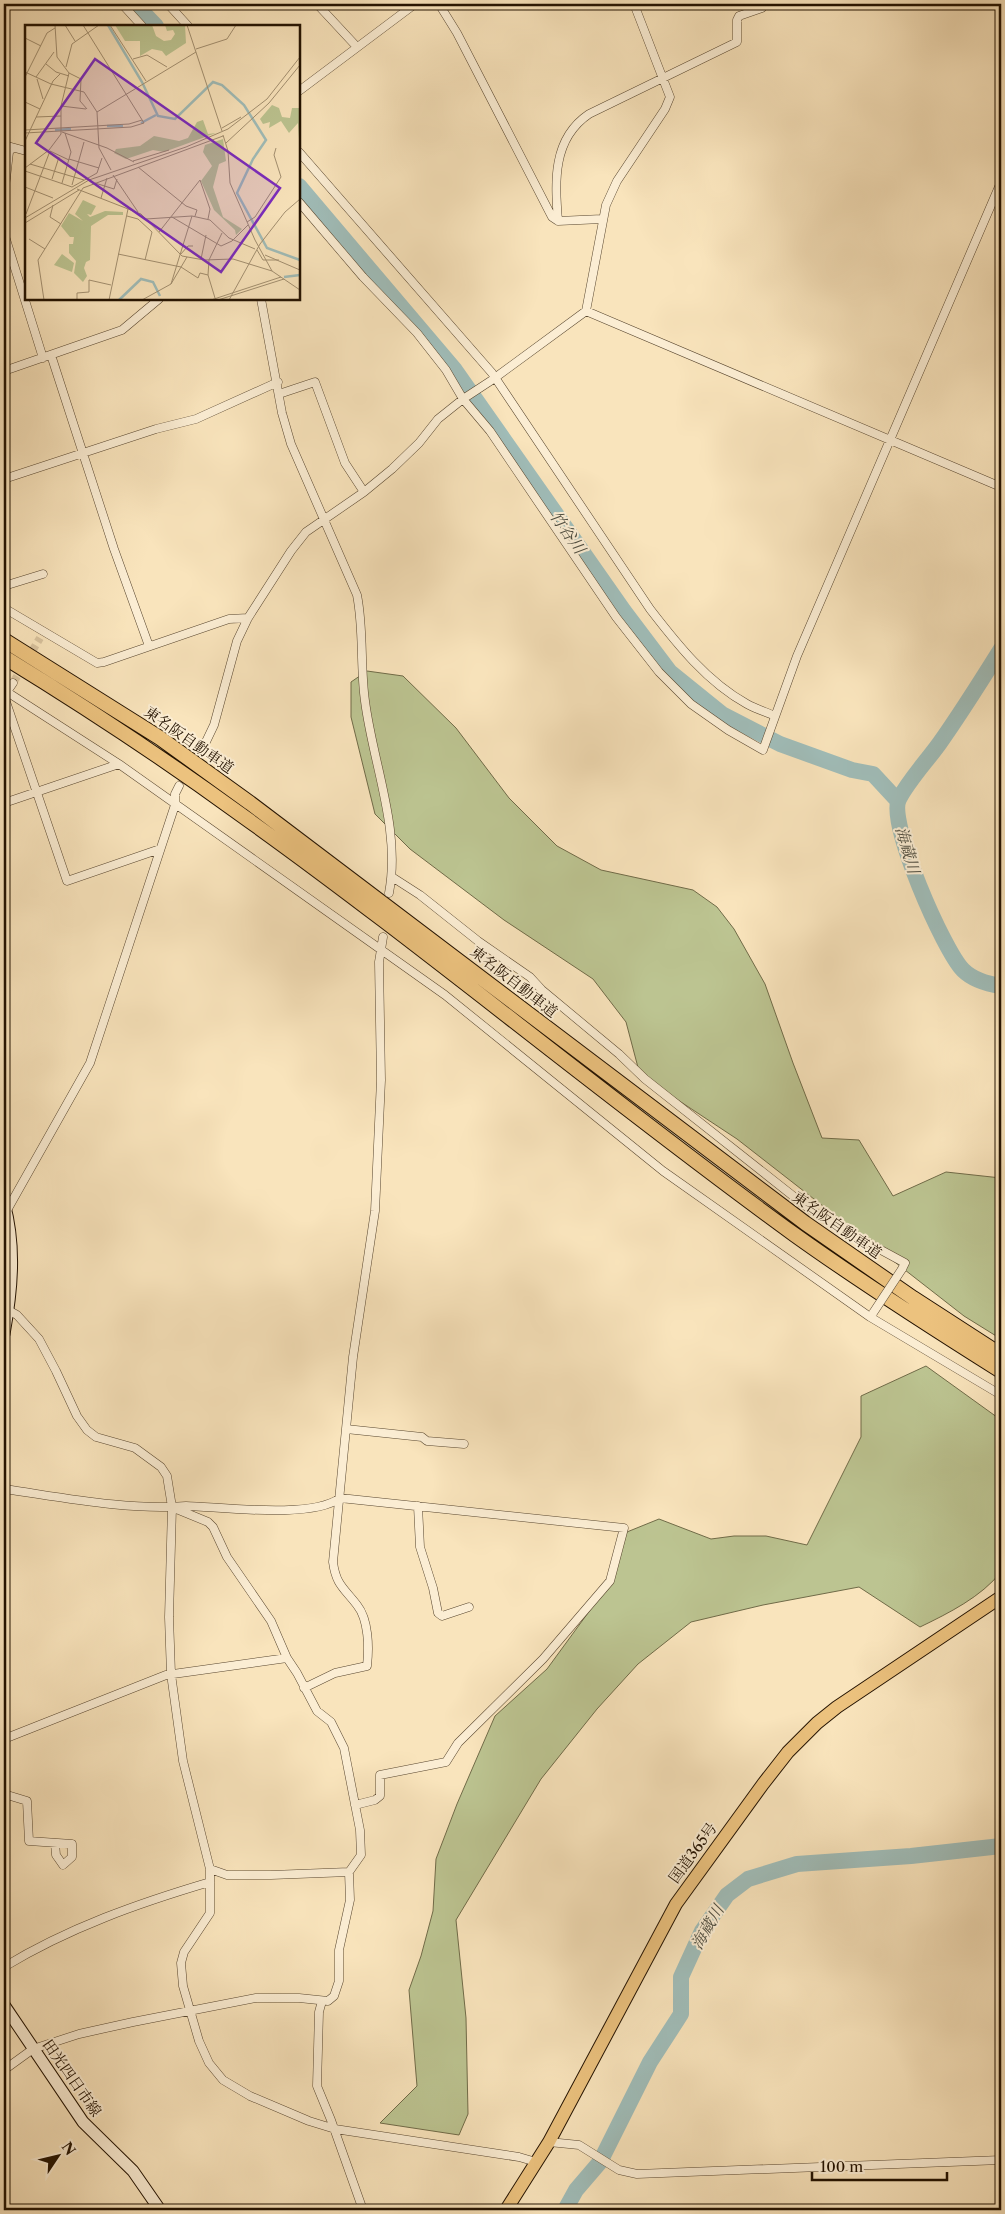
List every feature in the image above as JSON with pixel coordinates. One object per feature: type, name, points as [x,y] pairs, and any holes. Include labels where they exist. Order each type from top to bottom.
[{"type":"highway","name":"東名阪自動車道","points":[[4,640],[160,738],[250,803],[796,1217],[912,1298],[1001,1355]]},
{"type":"highway","name":"東名阪自動車道","points":[[4,657],[80,703],[242,815],[424,952],[644,1122],[796,1235],[905,1311],[1001,1370]]},
{"type":"highway","name":"国道365号","points":[[506,2210],[536,2162],[552,2143],[676,1904],[762,1784],[788,1752],[817,1723],[1001,1596]]},
{"type":"main road","points":[[4,1334],[8,1310],[8,1260],[11,1241],[5,1208]]},
{"type":"main road","name":"田光四日市線","points":[[4,2005],[83,2122],[133,2171],[160,2210]]},
{"type":"street","points":[[122,4],[141,25]]},
{"type":"street","points":[[168,4],[187,25]]},
{"type":"street","points":[[317,4],[357,47]]},
{"type":"street","points":[[300,90],[415,4]]},
{"type":"street","points":[[439,4],[457,33],[552,218],[558,221],[602,218]]},
{"type":"street","points":[[203,748],[214,725],[238,641],[248,618],[291,551],[306,532],[364,492],[392,469],[419,443],[438,419],[586,312],[602,218],[606,205],[617,181],[666,109],[670,97],[634,4]]},
{"type":"street","points":[[558,221],[555,183],[558,159],[579,121],[589,114],[737,42],[737,20],[739,16],[762,8],[765,4]]},
{"type":"street","points":[[4,196],[7,149],[25,151]]},
{"type":"street","points":[[300,153],[494,379],[675,641],[698,666],[724,688],[747,704],[775,718]]},
{"type":"street","points":[[300,203],[363,277],[417,333],[446,370],[490,431],[616,616],[659,672],[691,704],[728,730],[763,750],[797,656],[1001,182]]},
{"type":"street","points":[[4,233],[25,296]]},
{"type":"street","points":[[4,263],[12,260]]},
{"type":"street","points":[[26,300],[83,452],[114,549],[149,646]]},
{"type":"street","points":[[4,371],[122,330],[158,300]]},
{"type":"street","points":[[261,300],[290,444],[322,520],[347,570],[357,595],[360,611],[364,700],[389,829],[392,877],[389,893]]},
{"type":"street","points":[[586,312],[1001,487]]},
{"type":"street","points":[[4,479],[156,429],[196,419],[278,382]]},
{"type":"street","points":[[280,394],[315,382],[345,463],[364,492]]},
{"type":"street","points":[[4,586],[43,574]]},
{"type":"street","points":[[4,608],[42,635],[97,663],[229,619],[248,618]]},
{"type":"street","points":[[5,694],[13,683]]},
{"type":"street","points":[[5,694],[119,764],[381,949],[444,995],[663,1171],[871,1315],[1001,1394]]},
{"type":"street","points":[[5,694],[67,881],[160,849]]},
{"type":"street","points":[[4,803],[119,764]]},
{"type":"street","points":[[5,1208],[90,1063],[175,805],[174,794],[179,786]]},
{"type":"street","points":[[392,877],[420,895],[478,941],[530,977],[542,990],[619,1054],[645,1079],[807,1207],[832,1224],[905,1263],[871,1315]]},
{"type":"street","points":[[304,1688],[335,1672],[367,1666],[368,1650],[364,1617],[358,1606],[343,1591],[335,1577],[333,1562],[352,1357],[375,1211],[380,1080],[378,999],[383,937]]},
{"type":"street","points":[[8,1310],[18,1315],[39,1339],[77,1416],[87,1430],[96,1437],[135,1448],[161,1467],[167,1476],[172,1507],[169,1617],[171,1674],[183,1761],[210,1869],[210,1914],[184,1952],[181,1963],[183,1986],[190,2012],[209,2064],[223,2080],[250,2096],[309,2121],[334,2129],[518,2157],[536,2162]]},
{"type":"street","points":[[346,1429],[422,1437],[427,1441],[464,1444]]},
{"type":"street","points":[[4,1489],[98,1502],[172,1507],[299,1510],[334,1503],[340,1498],[624,1528],[610,1581],[543,1659],[458,1743],[446,1762],[380,1775],[380,1796],[375,1800],[355,1805]]},
{"type":"street","points":[[418,1506],[420,1547],[433,1588],[438,1613],[442,1616],[469,1607]]},
{"type":"street","points":[[4,2070],[33,2049],[79,2034],[133,2022],[256,1998],[299,1998],[328,2001],[334,1996],[339,1981],[339,1950],[350,1900],[349,1872],[361,1855],[360,1830],[344,1748],[335,1727],[316,1711],[287,1658],[271,1621],[227,1557],[213,1527],[208,1522],[172,1507]]},
{"type":"street","points":[[4,1739],[171,1674],[287,1658]]},
{"type":"street","points":[[4,1794],[28,1801],[29,1841],[55,1843]]},
{"type":"street","points":[[210,1869],[236,1875],[349,1872]]},
{"type":"street","points":[[4,1966],[94,1921],[210,1882]]},
{"type":"street","points":[[322,2001],[316,2080],[363,2210]]},
{"type":"street","points":[[552,2143],[579,2145],[627,2173],[661,2174],[1001,2160]]},
{"type":"green space","points":[[367,671],[403,676],[456,728],[509,798],[557,846],[601,870],[693,890],[717,907],[734,929],[765,984],[822,1138],[859,1140],[893,1196],[946,1172],[1001,1178],[1001,1339],[964,1316],[737,1139],[640,1075],[626,1022],[593,979],[504,920],[410,849],[375,814],[351,717],[351,682]]},
{"type":"green space","points":[[926,1366],[1001,1420],[1001,1572],[974,1597],[920,1627],[859,1587],[763,1605],[691,1622],[638,1664],[597,1709],[541,1779],[456,1920],[466,2018],[468,2114],[459,2135],[380,2123],[417,2086],[409,1990],[421,1956],[433,1911],[436,1859],[457,1804],[495,1716],[547,1669],[604,1591],[622,1534],[659,1519],[711,1539],[734,1536],[766,1536],[807,1545],[861,1437],[861,1396]]},
{"type":"waterway","name":"竹谷川","points":[[135,4],[155,25]]},
{"type":"waterway","name":"竹谷川","points":[[300,187],[455,370],[624,611],[670,672],[722,714],[780,744],[852,770],[873,774],[898,801]]},
{"type":"waterway","name":"海蔵川","points":[[1001,649],[934,751],[903,792],[899,799],[898,812],[901,833],[919,886],[954,958],[963,970],[976,979],[1001,986]]},
{"type":"waterway","name":"海蔵川","points":[[565,2210],[576,2190],[600,2162],[650,2062],[681,2014],[681,1977],[702,1931],[727,1895],[748,1879],[797,1864],[911,1856],[1001,1846]]},
{"type":"tunnel","points":[[13,683],[40,638]]},
{"type":"tunnel","points":[[179,786],[203,748]]}]
